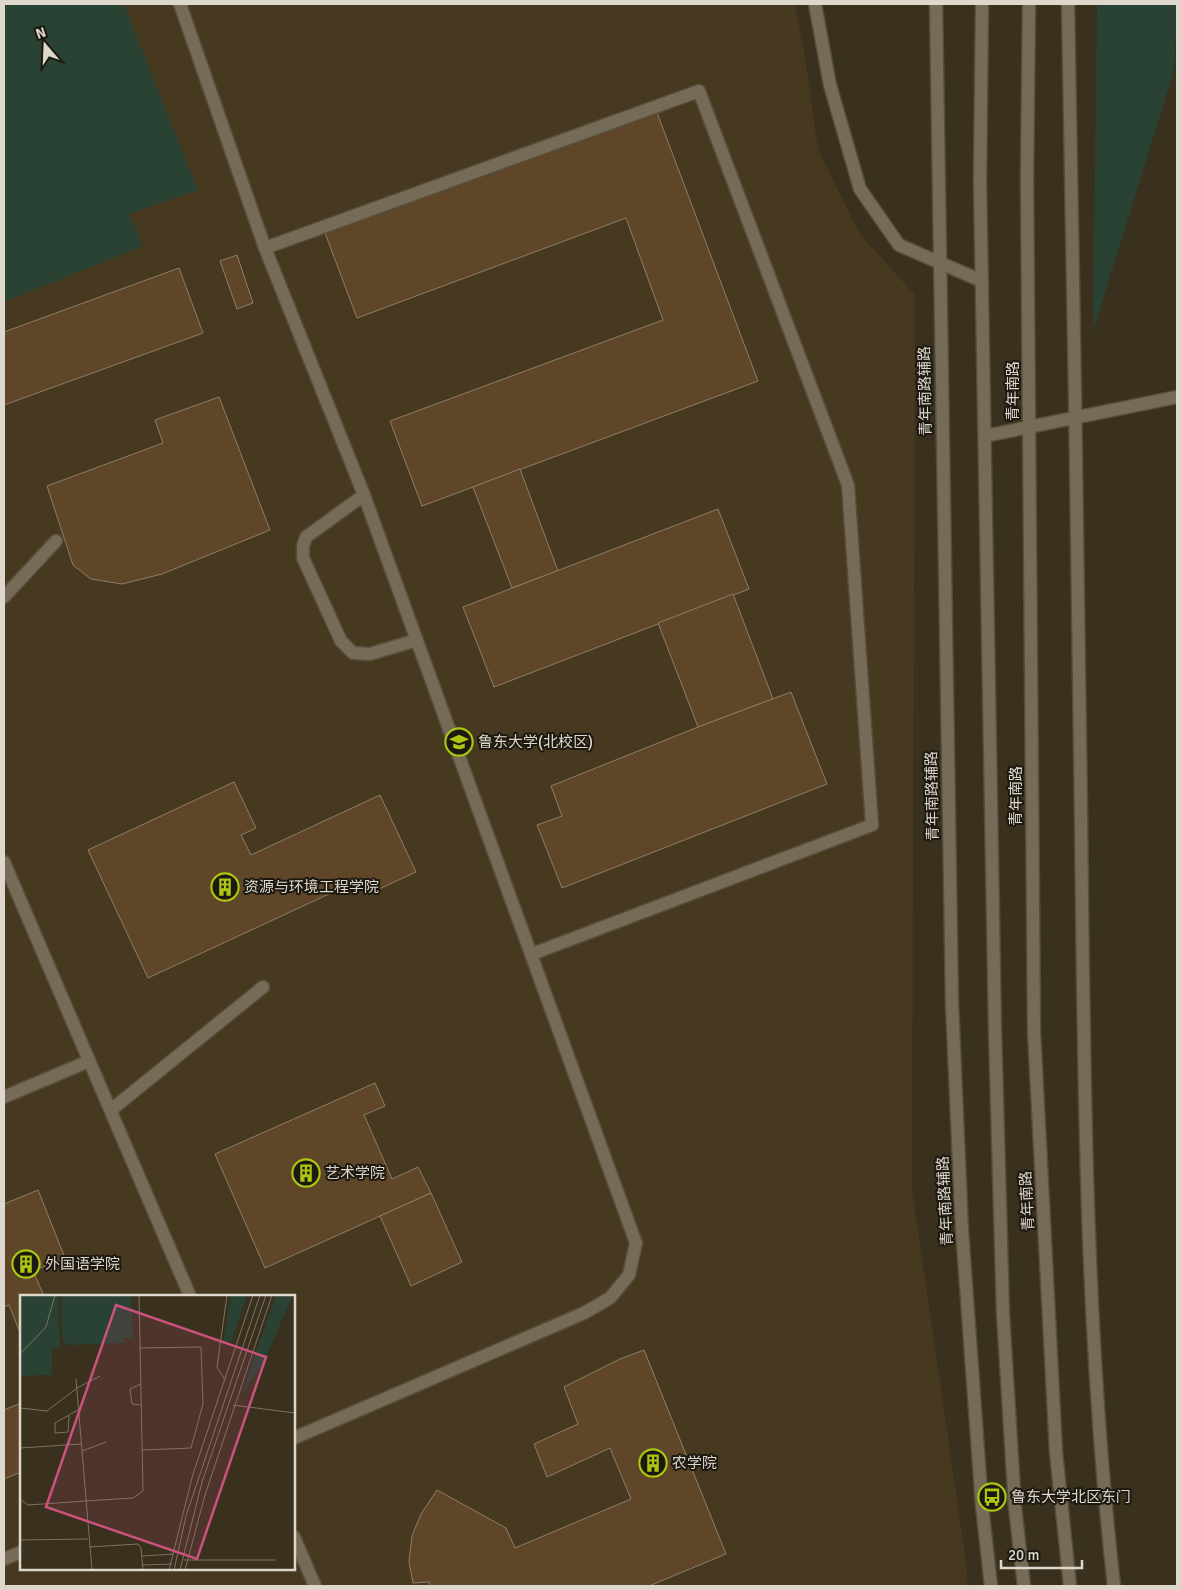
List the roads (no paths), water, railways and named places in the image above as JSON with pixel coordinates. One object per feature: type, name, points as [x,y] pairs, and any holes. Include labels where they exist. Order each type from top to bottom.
[{"type":"main road","points":[[180,4],[265,248],[364,495],[636,1243],[629,1275],[610,1298],[584,1313],[295,1438]]},
{"type":"main road","points":[[815,4],[830,85],[860,189],[900,245],[982,282]]},
{"type":"main road","name":"青年南路辅路","points":[[936,4],[952,1004],[962,1230],[982,1506],[991,1586]]},
{"type":"main road","name":"青年南路","points":[[982,4],[980,182],[995,1022],[1003,1314],[1015,1508],[1024,1586]]},
{"type":"main road","name":"青年南路","points":[[1028,4],[1027,188],[1034,1032],[1056,1452],[1070,1586]]},
{"type":"main road","points":[[1068,4],[1076,418],[1085,1122],[1098,1424],[1114,1586]]},
{"type":"main road","points":[[265,248],[699,90],[845,476],[848,485],[872,825],[532,954]]},
{"type":"main road","points":[[985,436],[1177,397]]},
{"type":"main road","points":[[364,495],[306,537],[302,546],[303,558],[341,641],[353,653],[370,654],[417,640]]},
{"type":"main road","points":[[4,597],[56,541]]},
{"type":"main road","points":[[4,862],[190,1295]]},
{"type":"main road","points":[[111,1110],[263,988]]},
{"type":"main road","points":[[4,1097],[89,1061]]},
{"type":"main road","points":[[295,1539],[315,1586]]},
{"type":"main road","points":[[4,1559],[20,1552]]},
{"type":"place","name":"鲁东大学(北校区)","points":[[459,742]]},
{"type":"place","name":"资源与环境工程学院","points":[[225,887]]},
{"type":"place","name":"艺术学院","points":[[306,1173]]},
{"type":"place","name":"外国语学院","points":[[26,1264]]},
{"type":"place","name":"农学院","points":[[653,1463]]},
{"type":"place","name":"鲁东大学北区东门","points":[[992,1497]]}]
